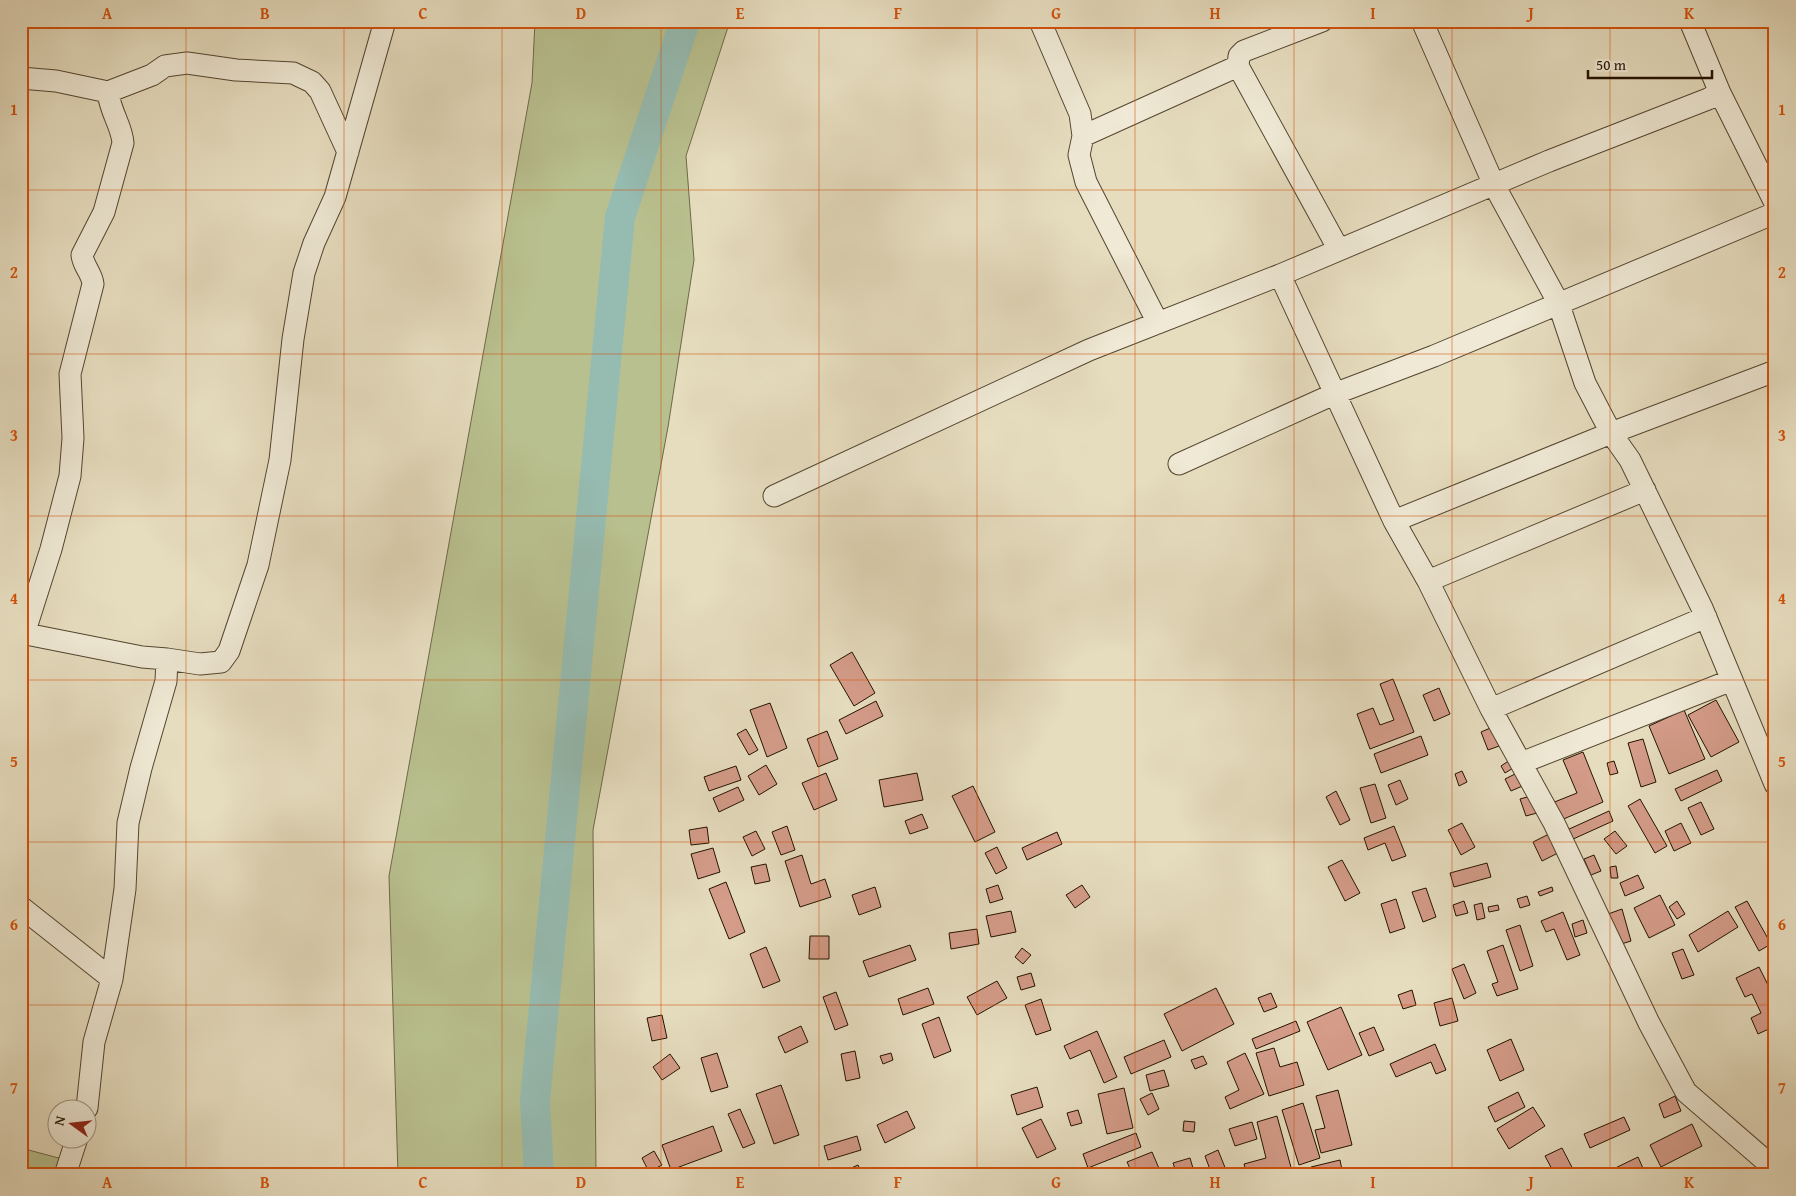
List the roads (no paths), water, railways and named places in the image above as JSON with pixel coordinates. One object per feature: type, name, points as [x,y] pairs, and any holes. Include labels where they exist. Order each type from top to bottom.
[{"type":"street","points":[[108,92],[109,106],[122,135],[123,143],[104,212],[82,255],[92,274],[93,284],[70,374],[73,438],[70,476],[23,633],[142,657],[212,663],[221,662],[229,651],[258,565],[280,460],[293,339],[304,273],[314,243],[335,197],[385,21]]},
{"type":"street","points":[[1040,21],[1080,114],[1083,136],[1079,155],[1086,182],[1158,323]]},
{"type":"street","points":[[1322,21],[1244,51],[1239,56],[1238,66],[1339,250]]},
{"type":"street","points":[[1422,21],[1494,184],[1558,302],[1586,383],[1612,433],[1630,460],[1706,617],[1775,784]]},
{"type":"street","points":[[1690,21],[1720,93],[1775,203]]},
{"type":"street","points":[[21,78],[56,80],[108,92],[152,75],[165,66],[187,63],[236,70],[293,73],[312,82],[320,91],[348,152]]},
{"type":"street","points":[[1083,136],[1238,66]]},
{"type":"street","points":[[774,496],[1089,350],[1280,275],[1494,184],[1720,93]]},
{"type":"street","points":[[1179,464],[1334,394],[1434,356],[1558,302],[1775,213]]},
{"type":"street","points":[[1280,275],[1394,520],[1428,581],[1491,709],[1558,832],[1648,1023],[1686,1092],[1775,1169]]},
{"type":"street","points":[[1394,520],[1612,433],[1775,371]]},
{"type":"street","points":[[1428,581],[1645,490]]},
{"type":"street","points":[[1491,709],[1706,617]]},
{"type":"street","points":[[88,1098],[94,1042],[112,979],[125,890],[128,823],[141,768],[166,682],[167,660]]},
{"type":"street","points":[[1521,763],[1732,680]]},
{"type":"street","points":[[21,907],[112,979]]},
{"type":"street","points":[[65,1175],[74,1148]]},
{"type":"waterway","points":[[539,1175],[535,1100],[620,217],[685,21]]}]
